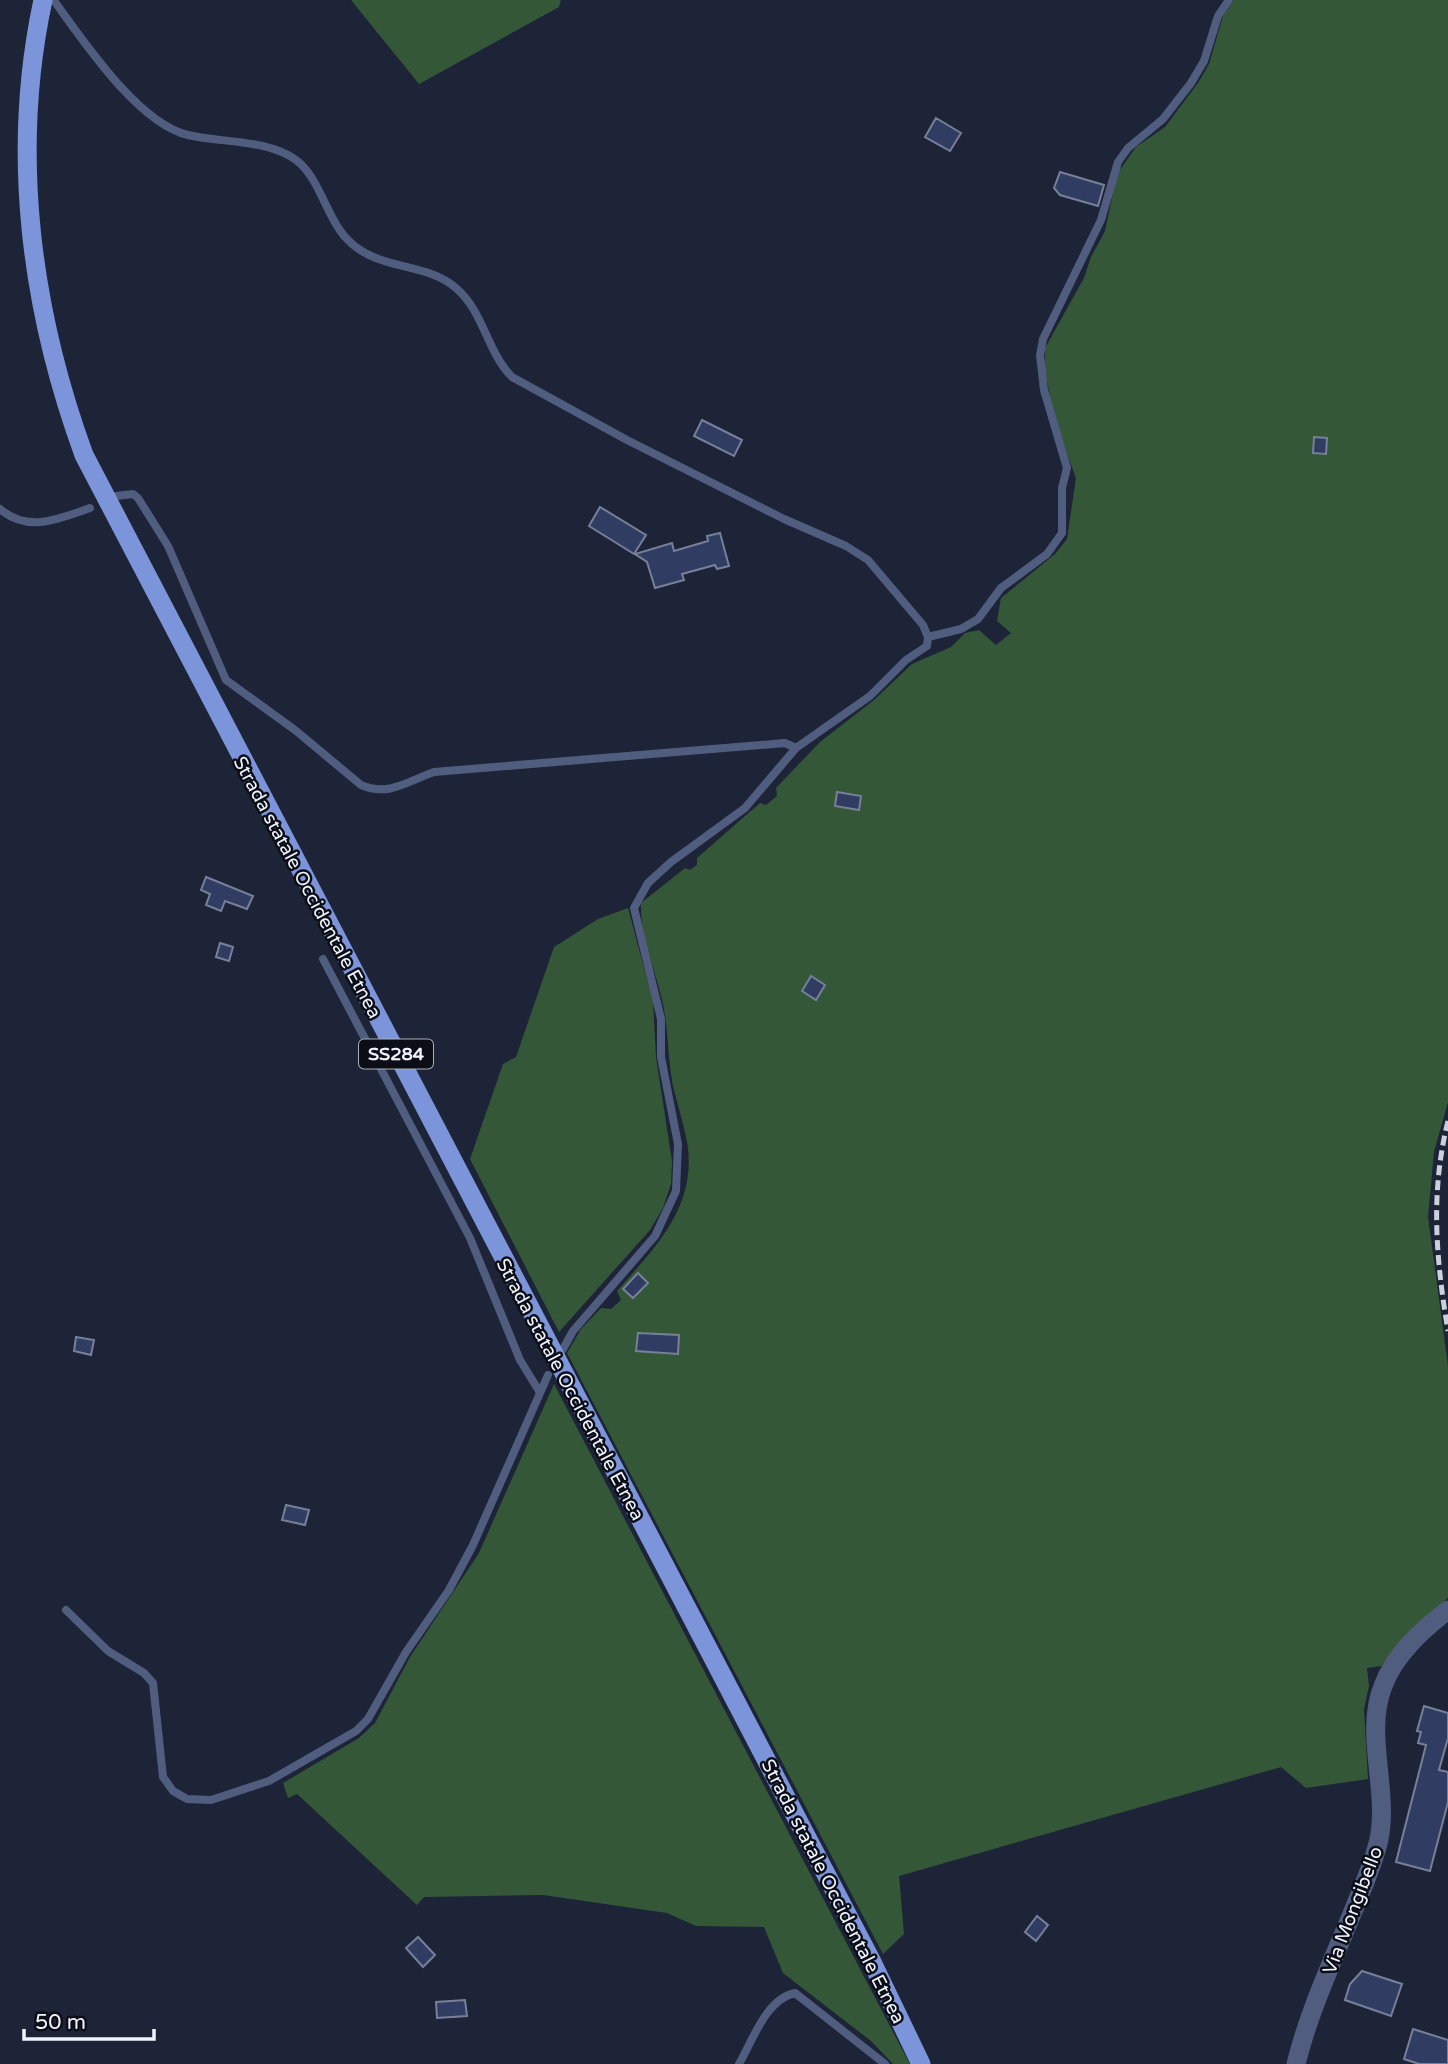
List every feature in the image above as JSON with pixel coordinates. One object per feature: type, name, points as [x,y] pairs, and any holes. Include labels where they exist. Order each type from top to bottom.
[{"type":"main road","name":"Strada statale Occidentale Etnea","points":[[49,1],[30,87],[27,155],[30,228],[52,359],[84,455],[872,1962],[921,2064]]},
{"type":"street","name":"Via Mongibello","points":[[1296,2064],[1379,1840],[1383,1803],[1377,1715],[1383,1684],[1403,1652],[1423,1630],[1448,1610]]},
{"type":"lane","points":[[928,637],[961,629],[978,619],[1001,588],[1047,554],[1062,533],[1062,488],[1067,468],[1044,390],[1040,355],[1043,340],[1101,220],[1118,162],[1128,148],[1163,119],[1191,83],[1204,61],[1218,16],[1229,0]]},
{"type":"lane","points":[[49,1],[110,74],[156,120],[171,131],[275,150],[298,162],[334,222],[360,251],[379,262],[434,275],[458,289],[475,312],[504,369],[512,377],[627,440],[868,560],[923,625],[928,637],[927,646],[906,660],[870,696],[796,748],[745,808],[671,862],[638,896],[634,908],[658,1001],[661,1057],[678,1144],[676,1191],[655,1237],[573,1331],[563,1349]]},
{"type":"lane","points":[[116,496],[132,494],[138,498],[168,546],[226,680],[295,730],[361,786],[372,790],[400,787],[434,772],[785,743],[796,748]]},
{"type":"lane","points":[[0,509],[13,520],[27,523],[45,522],[90,508]]},
{"type":"lane","points":[[323,959],[470,1238],[520,1360],[539,1391]]},
{"type":"lane","points":[[66,1610],[108,1651],[144,1673],[153,1683],[163,1777],[173,1791],[187,1799],[211,1800],[269,1781],[356,1731],[368,1719],[406,1652],[450,1590],[473,1545],[548,1375]]},
{"type":"lane","points":[[739,2064],[774,2004],[795,1993],[885,2064]]},
{"type":"green space","points":[[351,0],[561,0],[559,7],[419,84]]},
{"type":"green space","points":[[1234,0],[1448,0],[1448,1102],[1434,1152],[1428,1217],[1448,1366],[1448,1598],[1416,1626],[1382,1666],[1367,1668],[1369,1686],[1364,1709],[1368,1779],[1306,1788],[1281,1767],[899,1876],[904,1934],[883,1954],[567,1353],[581,1329],[601,1308],[611,1309],[621,1300],[617,1291],[645,1260],[669,1227],[685,1190],[688,1148],[673,1086],[664,1007],[645,938],[641,903],[685,868],[690,870],[697,865],[697,858],[760,803],[766,805],[777,796],[776,788],[820,742],[874,700],[912,664],[951,647],[965,633],[979,630],[996,645],[1011,633],[997,621],[1001,598],[1055,554],[1067,539],[1076,478],[1055,422],[1045,371],[1045,348],[1084,278],[1091,257],[1105,231],[1117,174],[1136,147],[1165,127],[1198,83],[1209,64],[1223,16]]},
{"type":"green space","points":[[628,908],[653,1001],[656,1057],[672,1161],[671,1184],[663,1208],[650,1230],[559,1332],[470,1159],[503,1064],[516,1057],[554,947],[598,919]]},
{"type":"green space","points":[[554,1384],[910,2064],[893,2064],[871,2041],[783,1973],[764,1927],[696,1926],[667,1913],[543,1895],[424,1897],[417,1905],[297,1794],[288,1798],[283,1783],[359,1738],[375,1723],[410,1657],[479,1553]]},
{"type":"building","points":[[936,118],[961,133],[950,151],[925,137]]},
{"type":"building","points":[[1060,172],[1104,185],[1098,206],[1060,195],[1054,188]]},
{"type":"building","points":[[702,420],[742,440],[734,456],[694,436]]},
{"type":"building","points":[[1314,437],[1327,438],[1326,454],[1313,453]]},
{"type":"building","points":[[600,507],[646,535],[634,554],[589,526]]},
{"type":"building","points":[[720,533],[729,566],[717,569],[715,565],[682,574],[684,580],[655,588],[647,562],[635,554],[672,543],[674,551],[708,541],[707,536]]},
{"type":"building","points":[[837,792],[861,796],[859,810],[835,806]]},
{"type":"building","points":[[206,877],[253,896],[247,909],[225,901],[221,911],[206,905],[210,894],[201,890]]},
{"type":"building","points":[[220,943],[233,947],[229,961],[216,957]]},
{"type":"building","points":[[811,976],[825,985],[816,1000],[802,991]]},
{"type":"building","points":[[638,1273],[648,1283],[633,1298],[623,1289]]},
{"type":"building","points":[[638,1333],[679,1335],[678,1354],[636,1351]]},
{"type":"building","points":[[76,1337],[94,1340],[91,1355],[74,1351]]},
{"type":"building","points":[[286,1505],[309,1510],[305,1525],[282,1520]]},
{"type":"building","points":[[1424,1706],[1448,1713],[1448,1738],[1439,1770],[1448,1772],[1448,1802],[1430,1871],[1396,1862],[1426,1745],[1418,1743],[1421,1732],[1417,1731]]},
{"type":"building","points":[[1037,1916],[1048,1925],[1036,1941],[1025,1932]]},
{"type":"building","points":[[418,1937],[435,1955],[423,1967],[406,1948]]},
{"type":"building","points":[[1362,1971],[1402,1984],[1391,2016],[1345,2000],[1350,1984]]},
{"type":"building","points":[[465,2000],[467,2016],[437,2018],[436,2002]]},
{"type":"building","points":[[1413,2029],[1448,2040],[1448,2064],[1419,2064],[1404,2059]]},
{"type":"railway","points":[[1448,1121],[1442,1148],[1437,1200],[1440,1278],[1448,1331]]}]
